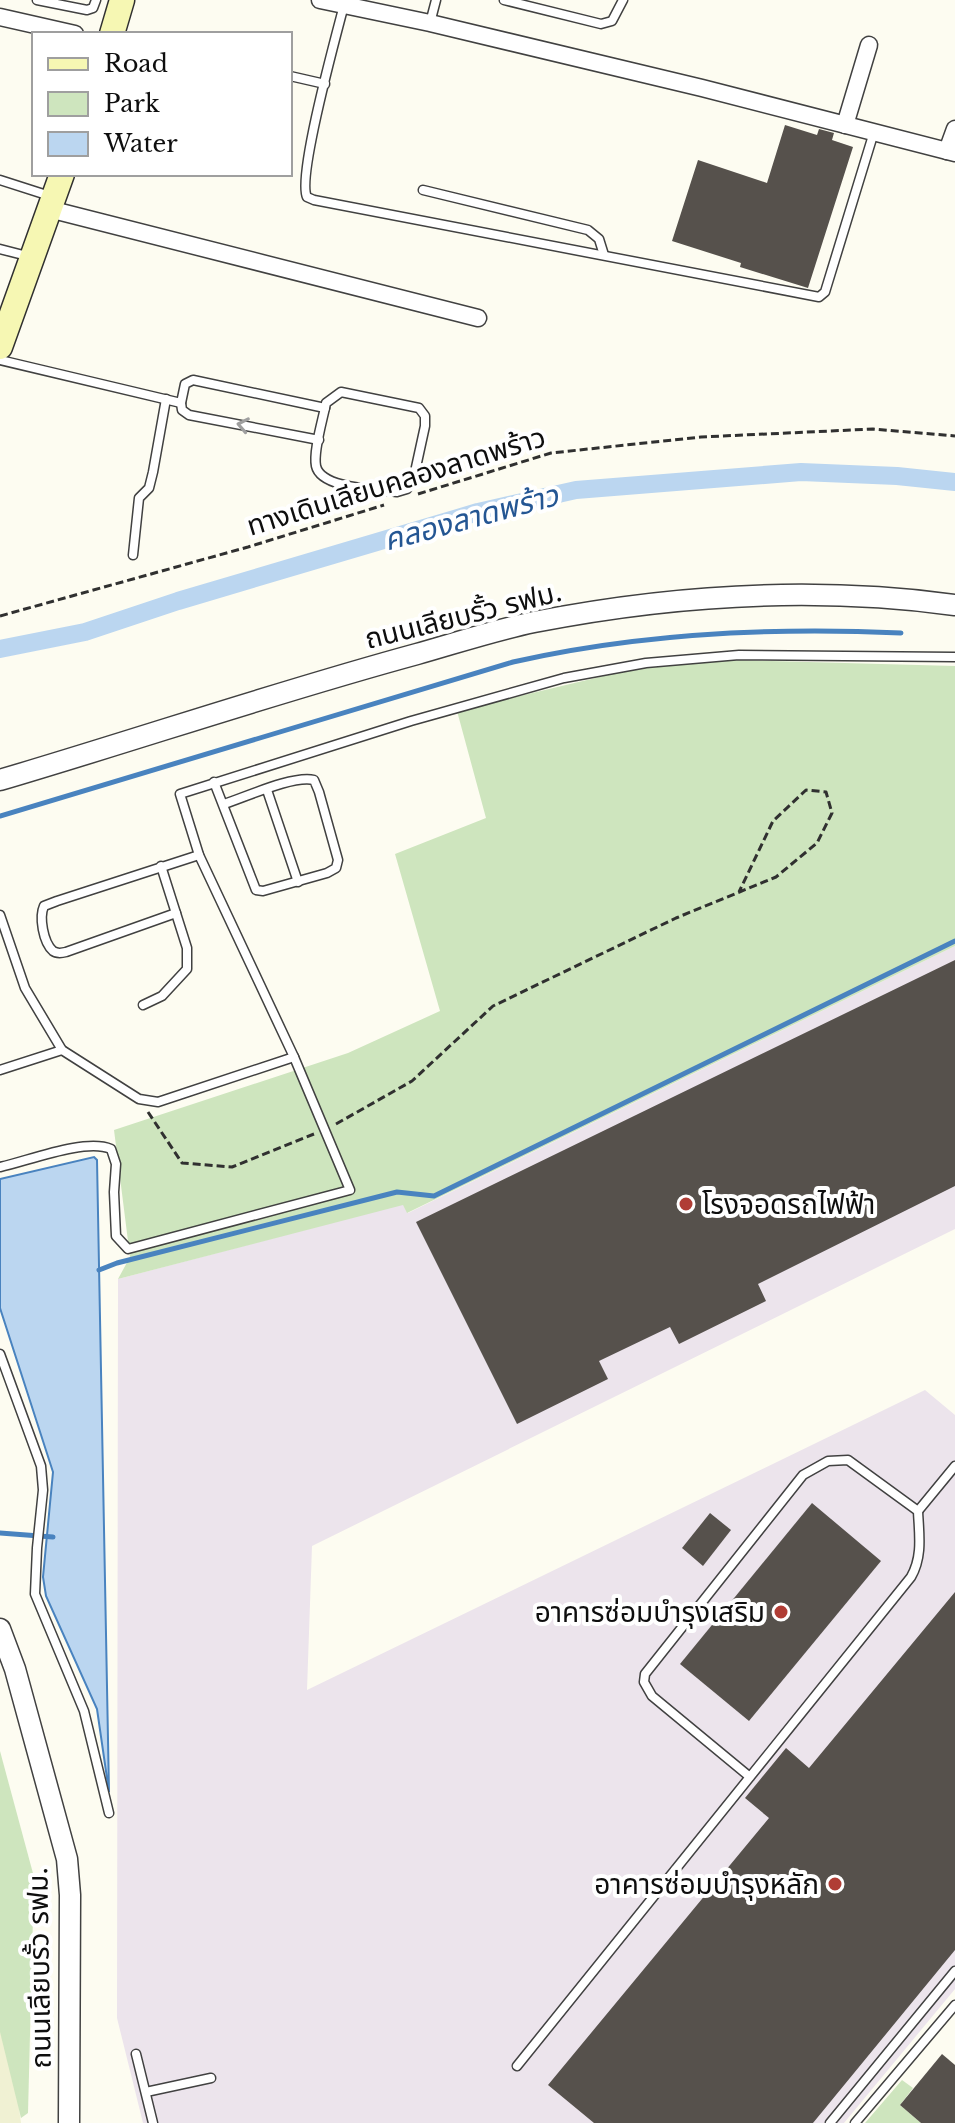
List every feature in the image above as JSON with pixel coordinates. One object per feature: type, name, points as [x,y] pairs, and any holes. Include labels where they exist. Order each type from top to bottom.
[{"type":"main road","points":[[117,32],[122,0]]},
{"type":"main road","points":[[1,345],[61,176]]},
{"type":"street","points":[[320,0],[430,23],[951,152],[955,129]]},
{"type":"street","points":[[0,17],[66,32]]},
{"type":"street","points":[[845,125],[869,45]]},
{"type":"street","points":[[51,203],[478,318]]},
{"type":"street","name":"ถนนเลียบรั้ว รฟม.","points":[[0,780],[338,675],[532,623],[634,606],[762,594],[824,593],[955,605]]},
{"type":"street","name":"ถนนเลียบรั้ว รฟม.","points":[[0,1629],[15,1669],[67,1859],[70,1895],[69,2123]]},
{"type":"lane","points":[[37,0],[87,10],[93,8],[96,0]]},
{"type":"lane","points":[[430,23],[436,0]]},
{"type":"lane","points":[[504,0],[601,24],[612,21],[623,0]]},
{"type":"lane","points":[[344,5],[304,191],[307,197],[336,205],[822,296],[874,132]]},
{"type":"lane","points":[[292,76],[325,84]]},
{"type":"lane","points":[[0,180],[51,203]]},
{"type":"lane","points":[[423,190],[588,230],[599,239],[604,255]]},
{"type":"lane","points":[[0,249],[32,257]]},
{"type":"lane","points":[[1,345],[181,403]]},
{"type":"lane","points":[[319,440],[189,415],[182,410],[181,403],[186,383],[193,380],[325,408]]},
{"type":"lane","points":[[341,392],[419,408],[425,416],[425,426],[413,481],[407,489],[397,492],[332,483],[320,475],[315,464],[325,408],[330,398],[341,392]]},
{"type":"lane","points":[[133,555],[139,498],[149,488],[166,399]]},
{"type":"lane","points":[[0,1167],[86,1146],[102,1145],[111,1149],[116,1164],[116,1236],[128,1249],[350,1190],[294,1057],[199,855],[180,794],[515,689],[619,668],[739,655],[955,657]]},
{"type":"lane","points":[[214,782],[256,890],[298,882],[327,873],[337,865],[314,780],[267,790],[224,804]]},
{"type":"lane","points":[[267,790],[298,882]]},
{"type":"lane","points":[[176,913],[58,953],[52,950],[41,915],[44,906],[199,855]]},
{"type":"lane","points":[[143,1005],[162,996],[187,969],[187,948],[161,866]]},
{"type":"lane","points":[[0,915],[25,988],[62,1050],[139,1099],[158,1102],[294,1057]]},
{"type":"lane","points":[[0,1070],[62,1050]]},
{"type":"lane","points":[[0,1354],[41,1466],[43,1490],[35,1594],[84,1711],[109,1813]]},
{"type":"lane","points":[[750,1777],[647,1690],[644,1682],[649,1665],[796,1482],[813,1468],[838,1459],[848,1460],[918,1511]]},
{"type":"lane","points":[[517,2066],[911,1577],[920,1550],[918,1511],[954,1467]]},
{"type":"lane","points":[[830,2123],[955,1971]]},
{"type":"lane","points":[[855,2123],[955,2005]]},
{"type":"lane","points":[[136,2054],[153,2123]]},
{"type":"lane","points":[[146,2092],[211,2078]]},
{"type":"path","name":"ทางเดินเลียบคลองลาดพร้าว","points":[[415,495],[551,453],[701,437],[873,429],[955,436]]},
{"type":"path","name":"ทางเดินเลียบคลองลาดพร้าว","points":[[0,616],[248,547],[385,505]]},
{"type":"path","points":[[139,1099],[182,1163],[232,1167],[325,1130],[412,1081],[493,1006],[676,918],[776,877],[817,843],[832,813],[826,792],[806,790],[773,821],[739,892]]},
{"type":"shaded area","points":[[955,946],[955,1229],[312,1546],[307,1690],[925,1390],[955,1415],[955,1989],[844,2123],[143,2123],[117,2018],[118,1279],[403,1204],[408,1213]]},
{"type":"green space","points":[[737,660],[955,666],[955,946],[407,1213],[403,1205],[118,1279],[130,1257],[114,1130],[348,1053],[440,1011],[395,854],[486,818],[457,711],[646,666]]},
{"type":"green space","points":[[0,1751],[34,1877],[28,2113],[21,2118],[0,2032]]},
{"type":"green space","points":[[0,2023],[17,2094],[21,2123],[0,2123]]},
{"type":"green space","points":[[902,2080],[913,2088],[900,2105],[921,2123],[865,2123]]},
{"type":"water","points":[[94,1157],[97,1160],[109,1792],[97,1709],[46,1596],[43,1577],[53,1472],[0,1308],[0,1179]]},
{"type":"building","points":[[785,125],[817,135],[819,129],[834,133],[832,140],[853,147],[808,288],[672,241],[698,160],[767,183]]},
{"type":"building","name":"โรงจอดรถไฟฟ้า","points":[[955,960],[955,1186],[758,1284],[766,1301],[679,1344],[670,1327],[599,1361],[608,1379],[517,1424],[416,1222]]},
{"type":"building","name":"อาคารซ่อมบำรุงเสริม","points":[[812,1503],[881,1561],[749,1721],[680,1664]]},
{"type":"building","points":[[710,1513],[731,1530],[703,1566],[682,1548]]},
{"type":"building","name":"อาคารซ่อมบำรุงหลัก","points":[[955,1592],[955,1950],[813,2123],[594,2123],[548,2085],[769,1818],[745,1798],[786,1748],[809,1768]]},
{"type":"building","points":[[942,2054],[955,2065],[955,2123],[921,2123],[900,2105]]},
{"type":"waterway","name":"คลองลาดพร้าว","points":[[0,649],[85,632],[178,601],[478,512],[576,490],[801,472],[955,482]]},
{"type":"waterway","points":[[0,816],[513,662],[561,652],[706,634],[804,631],[901,633]]},
{"type":"waterway","points":[[99,1270],[397,1192],[434,1196],[955,941]]},
{"type":"waterway","points":[[0,1533],[53,1537]]},
{"type":"place","name":"โรงจอดรถไฟฟ้า","points":[[686,1204]]},
{"type":"place","name":"อาคารซ่อมบำรุงเสริม","points":[[781,1612]]},
{"type":"place","name":"อาคารซ่อมบำรุงหลัก","points":[[835,1884]]}]
